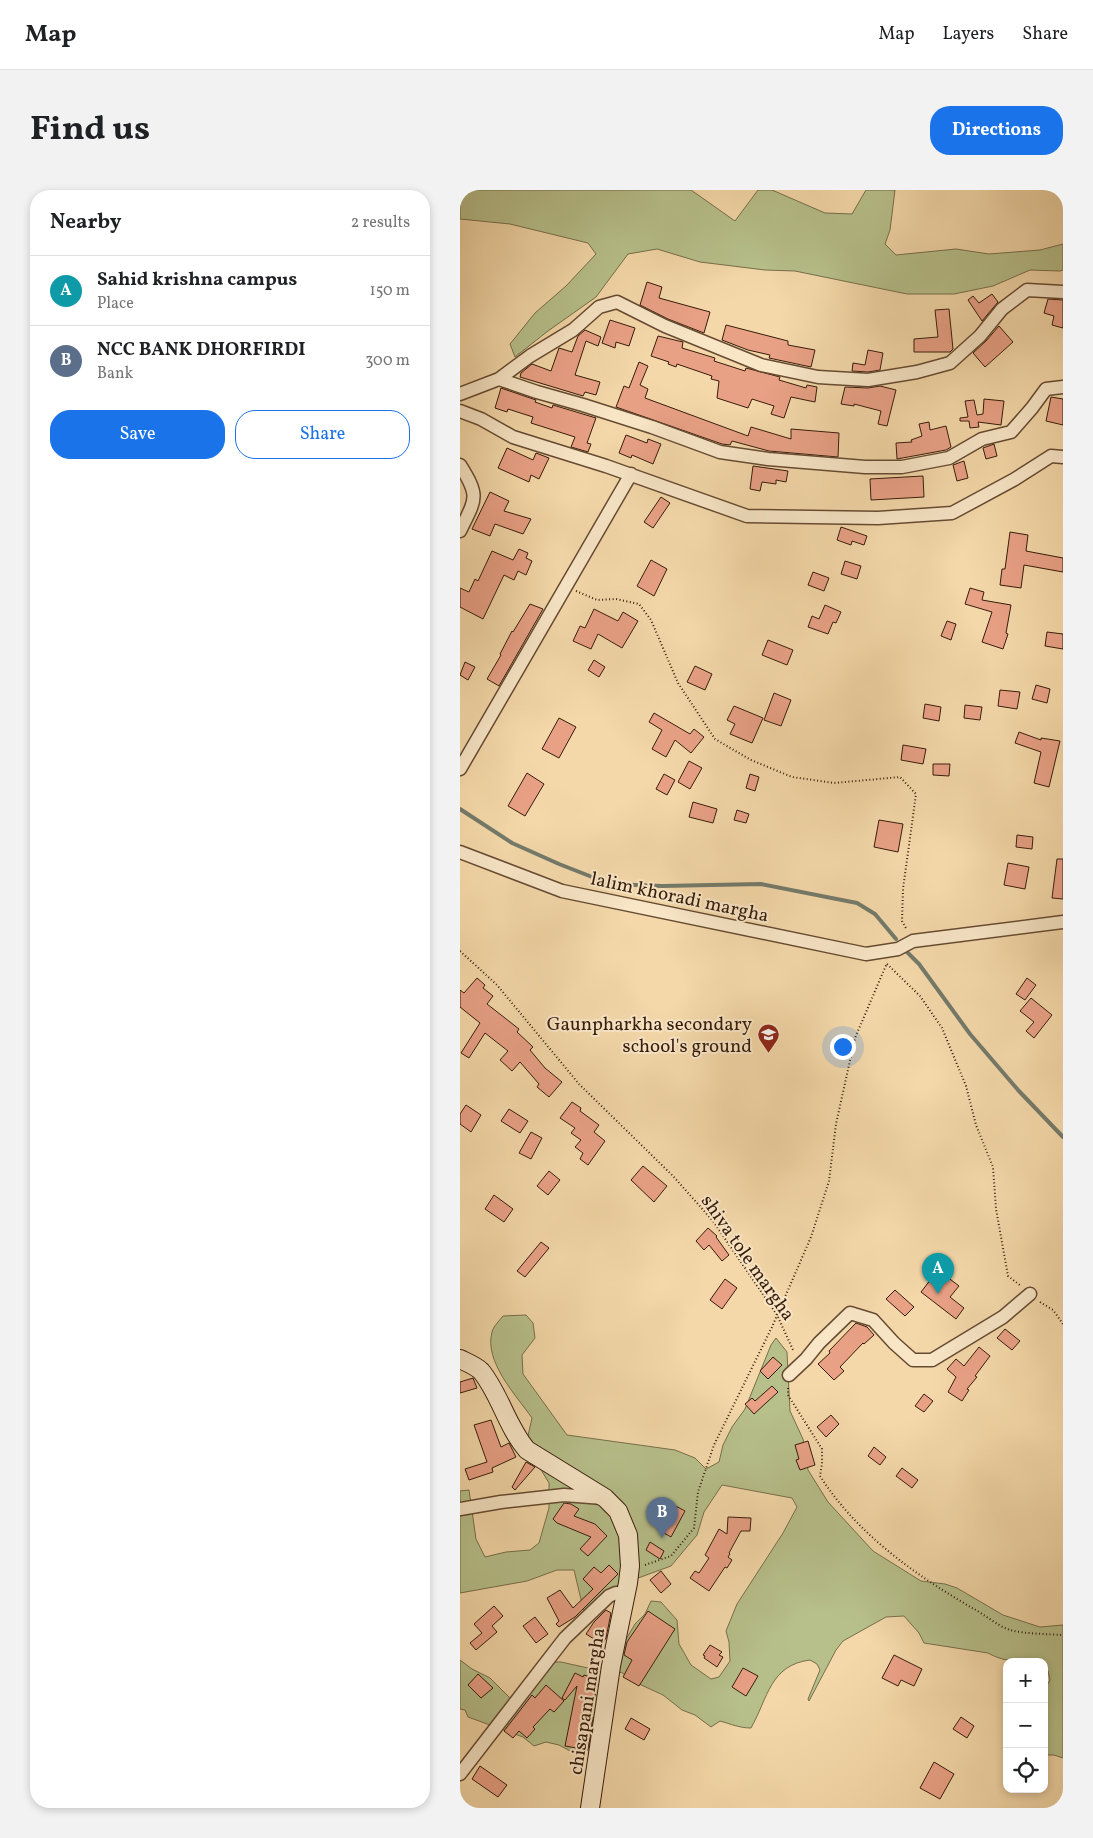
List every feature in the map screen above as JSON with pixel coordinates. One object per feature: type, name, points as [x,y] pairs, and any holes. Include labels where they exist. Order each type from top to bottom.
[{"type":"street","points":[[460,394],[499,379],[530,356],[573,330],[599,307],[618,302],[665,326],[761,365],[818,377],[868,380],[917,372],[950,362],[980,336],[1002,308],[1027,290],[1063,292]]},
{"type":"street","points":[[499,379],[537,392],[583,404],[720,452],[777,460],[865,467],[902,467],[948,458],[982,440],[1011,432],[1046,389],[1063,387]]},
{"type":"street","points":[[460,411],[513,436],[630,474],[747,516],[878,518],[952,513],[1015,479],[1051,456],[1063,457]]},
{"type":"street","points":[[460,465],[472,484],[475,494],[471,508],[460,531]]},
{"type":"street","points":[[460,769],[630,474]]},
{"type":"street","name":"lalim khoradi margha","points":[[460,852],[562,891],[866,954],[898,949],[913,941]]},
{"type":"street","points":[[913,941],[1063,922]]},
{"type":"street","points":[[789,1375],[850,1314],[873,1320],[894,1343],[914,1360],[932,1360],[1003,1317],[1030,1294]]},
{"type":"street","name":"chisapani margha","points":[[460,1359],[480,1369],[500,1403],[518,1440],[527,1450],[605,1498],[618,1511],[628,1535],[630,1566],[590,1808]]},
{"type":"street","points":[[460,1509],[564,1495],[605,1498]]},
{"type":"street","points":[[460,1774],[566,1638],[609,1596],[616,1593],[625,1598]]},
{"type":"path","points":[[564,586],[597,600],[616,599],[639,604],[651,620],[678,683],[715,739],[752,760],[792,777],[834,783],[900,777],[916,794],[903,889],[902,921],[913,941]]},
{"type":"path","name":"shiva tole margha","points":[[460,951],[497,984],[579,1084],[673,1176],[696,1202],[712,1221],[777,1315],[796,1357],[789,1375],[788,1395],[822,1449],[820,1476],[830,1492],[865,1529],[904,1565],[943,1592],[1009,1630],[1063,1635]]},
{"type":"path","points":[[630,1566],[646,1565],[671,1556],[694,1528],[698,1492],[714,1446],[777,1315],[811,1237],[829,1181],[836,1124],[855,1038],[886,963],[920,996],[942,1028],[966,1086],[976,1125],[994,1167],[996,1209],[1008,1276],[1052,1310],[1063,1324]]},
{"type":"green space","points":[[460,190],[691,190],[735,221],[758,190],[772,190],[825,213],[852,214],[866,190],[895,190],[890,230],[885,244],[896,255],[956,249],[989,254],[1040,250],[1063,244],[1063,270],[1030,270],[993,286],[954,294],[907,294],[795,271],[765,270],[700,262],[657,249],[628,254],[596,297],[515,357],[510,344],[535,313],[566,286],[596,254],[588,243],[510,224],[460,219]]},
{"type":"green space","points":[[526,1315],[533,1323],[535,1338],[522,1355],[523,1374],[567,1435],[675,1450],[695,1458],[706,1469],[719,1462],[723,1445],[732,1427],[745,1409],[771,1345],[776,1338],[787,1352],[790,1411],[803,1439],[808,1470],[828,1502],[873,1551],[921,1581],[945,1584],[957,1588],[1003,1615],[1040,1627],[1063,1625],[1063,1758],[1048,1755],[1048,1684],[1050,1680],[1048,1658],[1003,1659],[988,1653],[924,1643],[919,1633],[904,1616],[886,1617],[843,1641],[836,1650],[809,1701],[808,1699],[820,1670],[817,1664],[810,1660],[797,1663],[786,1669],[772,1685],[751,1728],[739,1727],[720,1721],[711,1727],[695,1715],[682,1710],[663,1695],[637,1683],[621,1672],[608,1685],[593,1740],[586,1750],[572,1752],[559,1745],[546,1742],[534,1746],[523,1737],[468,1717],[465,1710],[460,1709],[460,1660],[472,1669],[490,1678],[515,1703],[552,1662],[588,1668],[611,1665],[635,1624],[645,1614],[651,1601],[661,1602],[677,1620],[679,1644],[691,1665],[711,1679],[719,1677],[730,1661],[729,1642],[726,1631],[737,1604],[783,1533],[797,1507],[792,1498],[722,1485],[704,1512],[697,1535],[671,1566],[619,1585],[584,1612],[574,1570],[557,1570],[527,1581],[460,1593],[460,1491],[469,1490],[476,1539],[485,1557],[506,1552],[530,1550],[539,1543],[549,1508],[549,1483],[526,1445],[532,1418],[503,1378],[493,1355],[491,1343],[493,1330],[503,1316]]},
{"type":"building","points":[[647,282],[662,287],[659,298],[710,312],[704,333],[668,319],[640,305]]},
{"type":"building","points":[[992,294],[998,302],[982,321],[968,300],[973,296],[979,303]]},
{"type":"building","points":[[1048,299],[1063,300],[1063,328],[1052,325],[1054,316],[1044,313]]},
{"type":"building","points":[[949,309],[953,349],[950,352],[914,352],[914,339],[938,337],[935,310]]},
{"type":"building","points":[[610,320],[635,328],[629,346],[616,342],[615,348],[602,343]]},
{"type":"building","points":[[726,325],[788,341],[788,345],[815,350],[811,367],[769,358],[770,355],[748,350],[722,340]]},
{"type":"building","points":[[999,326],[1013,342],[985,367],[973,353]]},
{"type":"building","points":[[585,330],[601,337],[598,346],[586,341],[575,375],[600,382],[596,395],[585,392],[583,396],[520,377],[521,373],[532,364],[551,371],[559,348],[572,352],[578,336]]},
{"type":"building","points":[[658,336],[683,342],[682,348],[715,358],[714,361],[745,371],[746,368],[780,377],[779,380],[806,388],[807,385],[817,387],[815,402],[791,397],[784,418],[771,414],[774,406],[752,399],[748,408],[717,398],[719,381],[711,379],[712,376],[677,364],[676,367],[668,364],[669,362],[651,356]]},
{"type":"building","points":[[868,350],[883,353],[880,370],[868,372],[852,371],[853,363],[865,365]]},
{"type":"building","points":[[639,362],[648,366],[640,385],[648,389],[645,398],[748,436],[751,427],[791,439],[791,429],[839,433],[838,457],[769,451],[732,441],[730,445],[722,444],[616,407],[624,386],[629,388]]},
{"type":"building","points":[[880,386],[896,390],[887,426],[878,424],[881,411],[854,404],[854,406],[841,404],[845,387],[868,388]]},
{"type":"building","points":[[501,388],[536,400],[535,402],[552,408],[553,405],[596,418],[587,443],[591,444],[588,452],[571,447],[575,437],[531,423],[533,417],[508,409],[507,412],[495,408]]},
{"type":"building","points":[[1051,397],[1063,399],[1063,425],[1046,421]]},
{"type":"building","points":[[984,399],[1004,401],[1001,425],[978,422],[979,427],[970,428],[969,421],[960,421],[960,418],[968,417],[965,401],[974,400],[977,415],[983,414]]},
{"type":"building","points":[[929,422],[930,430],[946,426],[951,447],[946,450],[897,459],[896,443],[912,442],[911,440],[922,436],[919,424]]},
{"type":"building","points":[[626,435],[647,443],[648,439],[661,444],[653,464],[632,455],[631,458],[619,453]]},
{"type":"building","points":[[994,444],[997,456],[986,459],[983,448]]},
{"type":"building","points":[[507,448],[533,460],[536,453],[549,458],[539,479],[531,475],[529,482],[498,468]]},
{"type":"building","points":[[964,461],[968,478],[957,481],[953,465]]},
{"type":"building","points":[[753,466],[788,471],[786,482],[776,480],[776,484],[762,482],[760,491],[750,489]]},
{"type":"building","points":[[923,476],[924,497],[871,500],[870,479]]},
{"type":"building","points":[[490,492],[509,501],[504,511],[531,519],[523,534],[495,524],[490,536],[472,529]]},
{"type":"building","points":[[661,497],[670,503],[653,528],[644,522]]},
{"type":"building","points":[[841,527],[867,536],[864,545],[852,541],[851,545],[837,540]]},
{"type":"building","points":[[1010,532],[1028,535],[1026,551],[1063,558],[1063,572],[1024,565],[1021,588],[1000,585],[1002,569],[1005,569]]},
{"type":"building","points":[[519,549],[528,553],[526,558],[532,561],[526,575],[518,571],[514,580],[504,575],[483,619],[460,607],[460,588],[469,592],[475,579],[478,581],[492,551],[513,560]]},
{"type":"building","points":[[651,560],[667,569],[654,596],[637,586]]},
{"type":"building","points":[[845,561],[861,566],[857,579],[841,574]]},
{"type":"building","points":[[813,572],[829,578],[824,591],[808,585]]},
{"type":"building","points":[[970,588],[984,592],[982,600],[1011,605],[1006,633],[1008,634],[1003,649],[982,642],[992,612],[965,604]]},
{"type":"building","points":[[530,604],[543,609],[499,686],[487,679],[512,631]]},
{"type":"building","points":[[825,605],[841,612],[836,623],[833,622],[828,634],[808,627],[812,616],[819,619]]},
{"type":"building","points":[[594,609],[618,621],[623,612],[638,621],[622,648],[598,634],[591,649],[573,641],[580,626],[585,628]]},
{"type":"building","points":[[947,621],[956,624],[951,640],[941,636]]},
{"type":"building","points":[[1047,632],[1063,634],[1063,649],[1045,646]]},
{"type":"building","points":[[768,640],[793,650],[787,665],[762,655]]},
{"type":"building","points":[[594,660],[605,667],[599,677],[588,670]]},
{"type":"building","points":[[465,662],[475,667],[468,680],[460,675]]},
{"type":"building","points":[[695,666],[712,674],[705,690],[687,682]]},
{"type":"building","points":[[1036,685],[1050,689],[1047,703],[1032,699]]},
{"type":"building","points":[[1000,690],[1020,692],[1017,709],[998,706]]},
{"type":"building","points":[[774,693],[791,700],[781,726],[764,720]]},
{"type":"building","points":[[925,704],[941,707],[939,721],[923,718]]},
{"type":"building","points":[[965,705],[982,707],[980,720],[964,718]]},
{"type":"building","points":[[734,706],[763,718],[752,743],[730,734],[735,724],[727,720]]},
{"type":"building","points":[[654,713],[690,734],[694,729],[704,737],[691,753],[675,740],[666,757],[652,749],[662,730],[649,722]]},
{"type":"building","points":[[559,718],[576,727],[559,758],[542,749]]},
{"type":"building","points":[[1019,732],[1041,740],[1041,738],[1060,741],[1049,787],[1034,783],[1041,752],[1015,743]]},
{"type":"building","points":[[903,745],[926,749],[923,764],[901,760]]},
{"type":"building","points":[[689,761],[702,768],[690,789],[678,782]]},
{"type":"building","points":[[933,764],[950,764],[949,776],[933,775]]},
{"type":"building","points":[[527,773],[544,784],[525,816],[508,806]]},
{"type":"building","points":[[664,774],[675,780],[667,795],[656,789]]},
{"type":"building","points":[[750,774],[759,777],[755,791],[746,788]]},
{"type":"building","points":[[693,802],[717,809],[713,823],[689,817]]},
{"type":"building","points":[[737,810],[749,814],[746,823],[734,820]]},
{"type":"building","points":[[879,820],[903,824],[898,852],[874,847]]},
{"type":"building","points":[[1017,835],[1033,837],[1032,849],[1016,847]]},
{"type":"building","points":[[1057,859],[1063,859],[1063,899],[1052,898]]},
{"type":"building","points":[[1008,863],[1029,867],[1025,889],[1004,885]]},
{"type":"building","points":[[477,978],[485,985],[483,988],[493,996],[487,1004],[519,1029],[517,1032],[533,1047],[530,1050],[545,1068],[562,1082],[549,1097],[537,1087],[539,1084],[520,1062],[512,1071],[500,1060],[508,1051],[485,1033],[469,1058],[461,1053],[480,1023],[460,1007],[460,990],[464,993]]},
{"type":"building","points":[[1027,978],[1036,985],[1025,1000],[1016,994]]},
{"type":"building","points":[[1031,998],[1052,1015],[1034,1038],[1026,1031],[1034,1022],[1020,1011]]},
{"type":"building","points":[[572,1102],[581,1108],[580,1111],[599,1125],[594,1132],[605,1141],[588,1165],[580,1159],[583,1153],[575,1147],[581,1140],[571,1133],[575,1128],[560,1118]]},
{"type":"building","points":[[466,1105],[481,1115],[471,1132],[460,1124],[460,1114]]},
{"type":"building","points":[[509,1109],[528,1121],[520,1133],[501,1121]]},
{"type":"building","points":[[531,1132],[542,1138],[531,1159],[519,1153]]},
{"type":"building","points":[[643,1166],[667,1186],[654,1202],[631,1180]]},
{"type":"building","points":[[549,1171],[560,1180],[548,1195],[537,1186]]},
{"type":"building","points":[[494,1195],[513,1209],[504,1222],[485,1209]]},
{"type":"building","points":[[708,1228],[717,1236],[729,1255],[722,1261],[709,1245],[704,1250],[696,1241]]},
{"type":"building","points":[[541,1242],[549,1248],[525,1277],[517,1271]]},
{"type":"building","points":[[938,1270],[959,1286],[950,1297],[964,1308],[956,1319],[921,1292]]},
{"type":"building","points":[[725,1279],[737,1288],[722,1309],[710,1300]]},
{"type":"building","points":[[895,1290],[914,1307],[905,1316],[886,1299]]},
{"type":"building","points":[[856,1323],[867,1327],[874,1335],[863,1343],[840,1367],[844,1371],[834,1380],[818,1364]]},
{"type":"building","points":[[1005,1329],[1020,1341],[1012,1350],[997,1338]]},
{"type":"building","points":[[979,1347],[990,1356],[975,1376],[977,1377],[967,1389],[969,1390],[962,1401],[948,1392],[956,1377],[947,1369],[956,1359],[964,1366]]},
{"type":"building","points":[[773,1357],[782,1365],[768,1379],[760,1371]]},
{"type":"building","points":[[473,1378],[477,1388],[460,1393],[460,1382]]},
{"type":"building","points":[[772,1386],[778,1392],[754,1414],[745,1404],[752,1398],[755,1401]]},
{"type":"building","points":[[924,1394],[933,1401],[924,1412],[915,1406]]},
{"type":"building","points":[[831,1415],[839,1424],[826,1437],[817,1427]]},
{"type":"building","points":[[491,1420],[501,1447],[509,1443],[516,1457],[492,1468],[493,1472],[469,1480],[465,1469],[487,1462],[474,1425]]},
{"type":"building","points":[[808,1441],[815,1465],[800,1470],[796,1460],[799,1459],[795,1445]]},
{"type":"building","points":[[874,1447],[886,1457],[880,1465],[868,1456]]},
{"type":"building","points":[[526,1462],[535,1467],[515,1490],[512,1487]]},
{"type":"building","points":[[902,1468],[918,1480],[912,1488],[896,1476]]},
{"type":"building","points":[[564,1503],[571,1504],[579,1509],[574,1516],[595,1524],[607,1536],[588,1556],[580,1549],[591,1537],[557,1523],[553,1519]]},
{"type":"building","points":[[670,1503],[685,1511],[671,1537],[657,1529]]},
{"type":"building","points":[[728,1517],[751,1518],[750,1531],[741,1531],[729,1553],[728,1557],[732,1560],[709,1591],[690,1578],[695,1571],[699,1573],[709,1558],[705,1555],[719,1529],[727,1534]]},
{"type":"building","points":[[650,1542],[664,1551],[660,1559],[646,1550]]},
{"type":"building","points":[[609,1565],[618,1574],[575,1617],[559,1627],[556,1624],[559,1621],[547,1598],[560,1590],[573,1608],[593,1589],[583,1579],[594,1567],[601,1573]]},
{"type":"building","points":[[661,1571],[671,1584],[661,1593],[650,1580]]},
{"type":"building","points":[[494,1606],[503,1616],[492,1626],[497,1632],[476,1650],[470,1643],[482,1633],[474,1624]]},
{"type":"building","points":[[606,1610],[611,1613],[606,1638],[602,1644],[586,1634],[594,1622]]},
{"type":"building","points":[[648,1611],[675,1629],[639,1686],[623,1677],[632,1660],[624,1655],[627,1642]]},
{"type":"building","points":[[535,1617],[548,1634],[536,1643],[523,1626]]},
{"type":"building","points":[[710,1645],[722,1652],[719,1655],[723,1657],[717,1667],[704,1658],[705,1656],[703,1655]]},
{"type":"building","points":[[894,1655],[922,1669],[914,1686],[901,1680],[898,1686],[882,1678]]},
{"type":"building","points":[[743,1668],[758,1676],[746,1696],[732,1687]]},
{"type":"building","points":[[575,1673],[598,1680],[591,1717],[593,1717],[588,1750],[565,1746],[577,1686],[565,1700],[562,1698]]},
{"type":"building","points":[[478,1674],[493,1688],[481,1698],[468,1685]]},
{"type":"building","points":[[546,1685],[564,1701],[554,1712],[550,1709],[533,1727],[535,1729],[527,1738],[519,1731],[513,1738],[504,1731],[532,1695],[535,1698]]},
{"type":"building","points":[[961,1717],[974,1726],[967,1738],[953,1729]]},
{"type":"building","points":[[631,1718],[650,1729],[644,1740],[625,1729]]},
{"type":"building","points":[[934,1762],[954,1774],[940,1799],[920,1788]]},
{"type":"building","points":[[480,1766],[507,1785],[498,1797],[472,1779]]},
{"type":"waterway","points":[[460,809],[512,843],[610,884],[662,886],[761,884],[857,903],[875,914],[896,939]]},
{"type":"waterway","points":[[905,950],[919,964],[970,1034],[1018,1090],[1063,1137]]},
{"type":"place","name":"Gaunpharkha secondary school's ground","points":[[768,1053]]},
{"type":"place","name":"Sahid krishna campus","points":[[938,1294]]},
{"type":"place","name":"NCC BANK DHORFIRDI","points":[[662,1538]]}]
